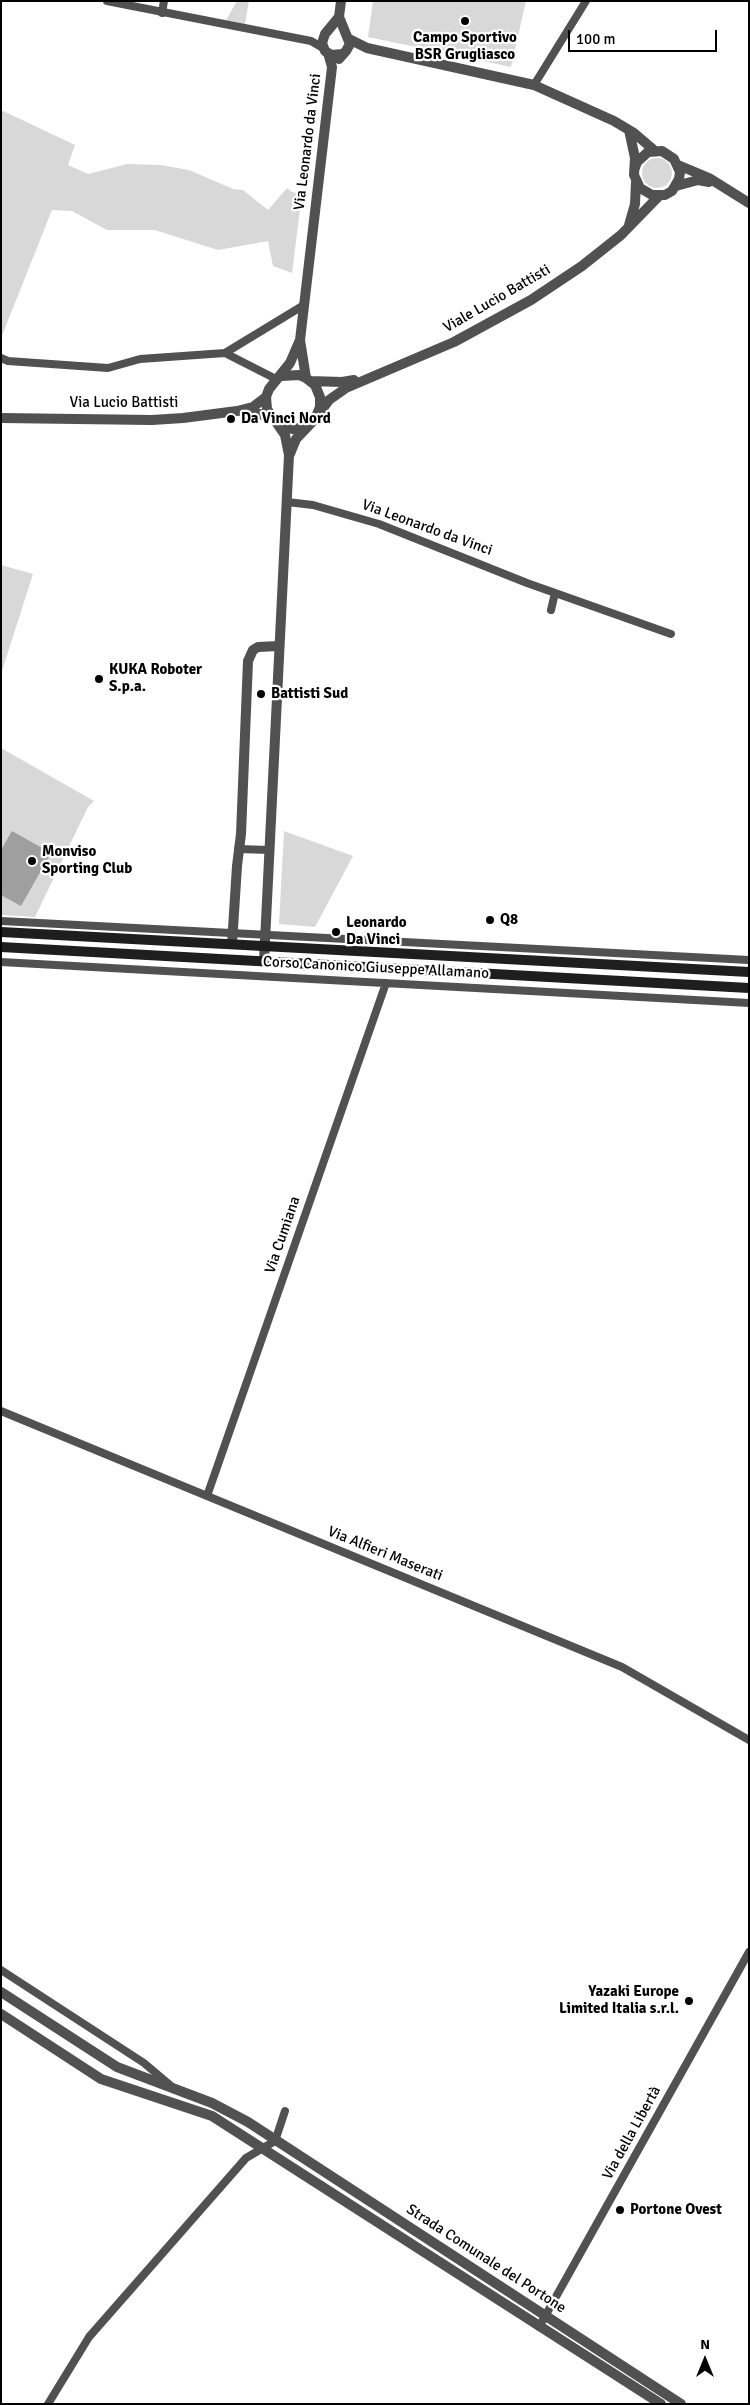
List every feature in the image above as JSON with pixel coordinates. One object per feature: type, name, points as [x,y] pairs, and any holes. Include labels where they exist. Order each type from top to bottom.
[{"type":"main road","name":"Corso Canonico Giuseppe Allamano","points":[[1,932],[749,972]]},
{"type":"main road","name":"Corso Canonico Giuseppe Allamano","points":[[1,947],[749,988]]},
{"type":"street","points":[[107,1],[311,41],[335,56],[367,48]]},
{"type":"street","points":[[162,13],[164,1]]},
{"type":"street","points":[[340,1],[339,17],[347,36],[345,53]]},
{"type":"street","points":[[534,85],[586,1]]},
{"type":"street","points":[[326,51],[327,33],[339,17]]},
{"type":"street","points":[[311,41],[337,29],[367,48],[534,85],[594,111],[629,130],[655,151],[669,154],[678,165],[680,172],[676,186],[672,191],[658,196],[645,193],[636,182]]},
{"type":"street","name":"Via Leonardo da Vinci","points":[[266,397],[269,388],[290,363],[300,340],[332,67],[326,51]]},
{"type":"street","name":"Via Leonardo da Vinci","points":[[332,67],[345,53]]},
{"type":"street","points":[[629,130],[636,182],[635,204],[629,226]]},
{"type":"street","points":[[635,168],[642,156],[655,151]]},
{"type":"street","points":[[678,165],[718,184],[749,203]]},
{"type":"street","points":[[676,186],[698,180],[718,184]]},
{"type":"street","name":"Viale Lucio Battisti","points":[[315,418],[340,391],[367,378],[426,355],[504,316],[582,266],[629,226],[658,196]]},
{"type":"street","points":[[1,358],[17,362],[108,368],[140,359],[225,352],[304,306]]},
{"type":"street","name":"Via Leonardo da Vinci","points":[[300,340],[308,379],[315,385],[320,397],[320,407],[315,418]]},
{"type":"street","points":[[225,352],[279,378],[299,375],[308,379]]},
{"type":"street","name":"Viale Lucio Battisti","points":[[308,379],[342,382],[367,378]]},
{"type":"street","points":[[264,977],[289,455],[285,435],[267,409],[266,397]]},
{"type":"street","name":"Via Lucio Battisti","points":[[1,422],[6,418],[31,416],[152,420],[236,411],[254,407],[266,397]]},
{"type":"street","name":"Via Lucio Battisti","points":[[236,411],[260,414],[276,422]]},
{"type":"street","points":[[289,455],[296,439],[315,418]]},
{"type":"street","points":[[276,422],[292,429],[306,427]]},
{"type":"street","name":"Via Leonardo da Vinci","points":[[286,502],[313,505],[380,524],[555,593],[671,634]]},
{"type":"street","points":[[551,610],[555,593]]},
{"type":"street","points":[[232,944],[247,724],[248,661],[253,650],[258,647],[280,646]]},
{"type":"street","points":[[238,849],[269,850]]},
{"type":"street","name":"Corso Canonico Giuseppe Allamano","points":[[1,921],[749,960]]},
{"type":"street","name":"Corso Canonico Giuseppe Allamano","points":[[1,962],[749,1003]]},
{"type":"street","name":"Via Cumiana","points":[[207,1496],[386,983]]},
{"type":"street","name":"Via Alfieri Maserati","points":[[1,1411],[622,1667],[749,1740]]},
{"type":"street","name":"Via della Libertà","points":[[539,2327],[749,1952]]},
{"type":"street","name":"Strada Comunale del Portone","points":[[1,1970],[144,2063],[177,2091]]},
{"type":"street","name":"Strada Comunale del Portone","points":[[1,1992],[117,2067],[226,2110],[681,2404]]},
{"type":"street","name":"Strada Comunale del Portone","points":[[1,2014],[101,2079],[202,2112],[264,2148],[661,2404]]},
{"type":"street","points":[[48,2404],[89,2336],[246,2158],[275,2141],[286,2111]]},
{"type":"shaded area","points":[[237,1],[249,1],[245,24],[226,20]]},
{"type":"shaded area","points":[[373,1],[526,1],[511,67],[368,37]]},
{"type":"shaded area","points":[[1,110],[75,145],[68,165],[88,174],[127,164],[161,165],[189,170],[233,189],[243,190],[268,210],[287,188],[292,192],[302,194],[292,273],[273,266],[268,241],[218,250],[155,230],[107,230],[72,211],[52,210],[1,338]]},
{"type":"shaded area","points":[[657,158],[667,163],[672,173],[667,183],[657,188],[647,183],[642,173],[647,163]]},
{"type":"shaded area","points":[[1,565],[33,574],[1,674]]},
{"type":"shaded area","name":"Monviso Sporting Club","points":[[1,748],[94,801],[88,807],[35,917],[1,915]]},
{"type":"shaded area","points":[[12,831],[51,853],[21,906],[1,895],[1,850]]},
{"type":"shaded area","points":[[284,831],[353,856],[315,927],[279,924]]},
{"type":"place","name":"Campo Sportivo BSR Grugliasco","points":[[465,21]]},
{"type":"place","name":"Da Vinci Nord","points":[[231,419]]},
{"type":"place","name":"KUKA Roboter S.p.a.","points":[[99,679]]},
{"type":"place","name":"Battisti Sud","points":[[261,694]]},
{"type":"place","name":"Monviso Sporting Club","points":[[32,861]]},
{"type":"place","name":"Q8","points":[[490,920]]},
{"type":"place","name":"Leonardo Da Vinci","points":[[336,932]]},
{"type":"place","name":"Yazaki Europe Limited Italia s.r.l.","points":[[689,2001]]},
{"type":"place","name":"Portone Ovest","points":[[620,2210]]}]
